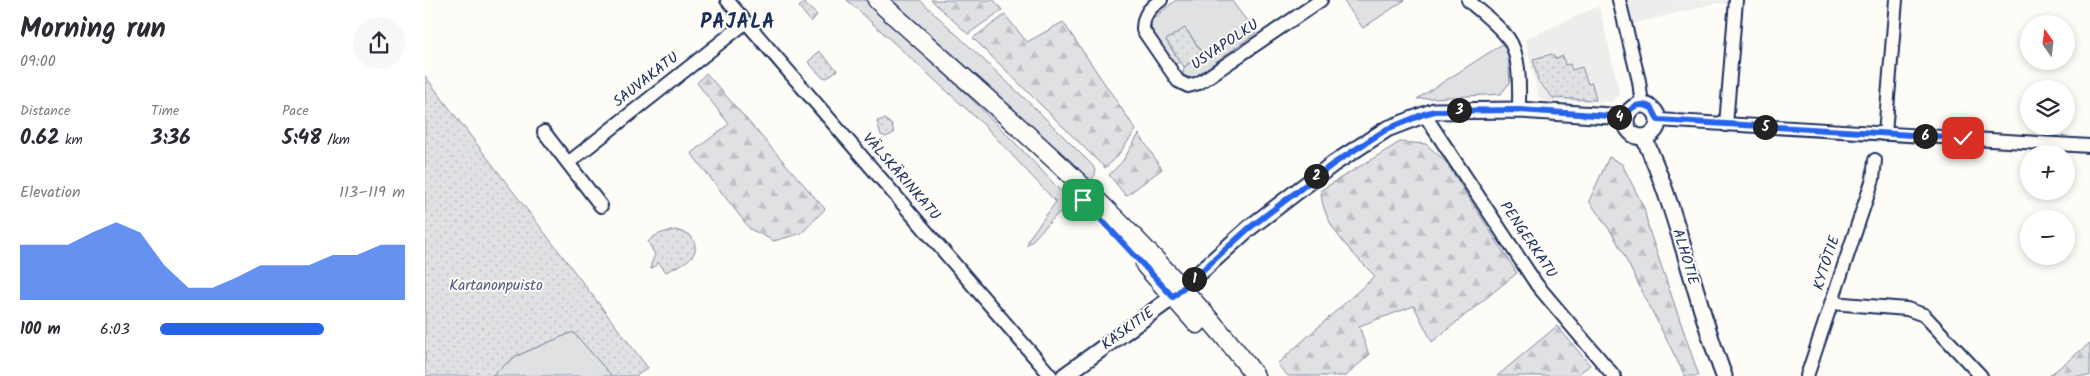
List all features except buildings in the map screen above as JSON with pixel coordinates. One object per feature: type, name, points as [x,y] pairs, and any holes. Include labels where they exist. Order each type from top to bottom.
[{"type":"main road","points":[[877,0],[980,93],[1029,148],[1128,247],[1236,350],[1255,376]]},
{"type":"main road","points":[[1177,293],[1245,376]]},
{"type":"street","name":"VÄLSKÄRINKATU","points":[[727,0],[1051,376]]},
{"type":"street","name":"USVAPOLKU","points":[[1161,0],[1150,8],[1143,20],[1143,30],[1178,81],[1188,86],[1199,84],[1321,0]]},
{"type":"street","points":[[1468,0],[1508,38],[1515,55],[1519,110]]},
{"type":"street","points":[[1619,0],[1639,81],[1642,105]]},
{"type":"street","points":[[1726,125],[1736,0]]},
{"type":"street","points":[[1885,134],[1896,0]]},
{"type":"street","name":"SAUVAKATU","points":[[568,163],[745,23]]},
{"type":"street","points":[[1642,105],[1652,108],[1658,120],[1655,132],[1644,138],[1638,138],[1630,133],[1626,125],[1626,117],[1633,107],[1642,105]]},
{"type":"street","name":"KASKITIE","points":[[1064,376],[1177,293],[1248,229],[1333,164],[1387,129],[1435,111],[1519,110],[1626,117]]},
{"type":"street","name":"PENGERKATU","points":[[1424,114],[1537,285],[1614,376]]},
{"type":"street","points":[[1658,120],[2090,146]]},
{"type":"street","points":[[544,132],[601,206]]},
{"type":"street","name":"ALHOTIE","points":[[1644,138],[1660,173],[1713,347],[1724,376]]},
{"type":"street","name":"KYTÖTIE","points":[[1807,376],[1873,179],[1875,160]]},
{"type":"street","points":[[1831,303],[1907,309],[1924,315],[1981,376]]},
{"type":"shaded area","points":[[1626,0],[1729,0],[1729,4],[1716,3],[1633,24]]},
{"type":"shaded area","points":[[1599,6],[1620,94],[1612,102],[1544,101],[1538,96],[1525,39]]},
{"type":"green space","points":[[847,0],[865,0],[892,24],[996,123],[1070,201],[1027,246],[1029,238],[1056,202],[984,125]]},
{"type":"green space","points":[[887,0],[920,0],[1040,113],[1093,166],[1095,175],[1092,179],[1090,181],[1027,127]]},
{"type":"green space","points":[[931,0],[994,0],[1002,10],[968,34]]},
{"type":"green space","points":[[1176,0],[1231,0],[1256,33],[1193,78],[1183,76],[1184,67],[1203,53],[1185,28],[1166,40],[1180,62],[1174,65],[1152,34],[1151,20]]},
{"type":"green space","points":[[1343,0],[1405,0],[1363,28]]},
{"type":"green space","points":[[804,3],[817,15],[811,22],[799,7]]},
{"type":"green space","points":[[1005,15],[1027,42],[1063,22],[1136,130],[1116,158],[1105,168],[973,38]]},
{"type":"green space","points":[[1185,28],[1203,54],[1184,67],[1166,40]]},
{"type":"green space","points":[[1504,43],[1508,56],[1510,82],[1501,94],[1417,99]]},
{"type":"green space","points":[[819,51],[837,70],[827,78],[822,77],[808,62]]},
{"type":"green space","points":[[1552,54],[1556,59],[1563,56],[1565,65],[1570,64],[1572,70],[1582,67],[1588,84],[1592,83],[1596,100],[1553,98],[1538,81],[1533,59]]},
{"type":"green space","points":[[706,73],[825,209],[802,233],[774,241],[750,229],[691,153],[729,124],[697,83]]},
{"type":"green space","name":"Kartanonpuisto","points":[[425,76],[648,368],[636,376],[612,376],[573,332],[516,356],[491,376],[425,376]]},
{"type":"green space","points":[[885,119],[892,125],[894,133],[886,137],[881,135],[877,121]]},
{"type":"green space","points":[[1139,134],[1162,169],[1126,196],[1109,175],[1122,162]]},
{"type":"green space","points":[[1400,142],[1426,144],[1446,162],[1517,273],[1432,342],[1414,306],[1359,326],[1369,355],[1346,376],[1288,376],[1277,364],[1375,276],[1348,248],[1332,226],[1322,203],[1321,190]]},
{"type":"green space","points":[[1609,157],[1622,164],[1644,208],[1649,230],[1699,376],[1685,376],[1614,236],[1589,201]]},
{"type":"green space","points":[[676,230],[690,235],[694,243],[694,254],[685,262],[666,272],[659,263],[651,269],[655,255],[648,242],[657,235]]},
{"type":"green space","points":[[1557,326],[1590,365],[1576,376],[1497,376]]},
{"type":"green space","points":[[573,332],[612,376],[491,376],[516,356]]},
{"type":"green space","points":[[2090,343],[2090,376],[2049,376]]},
{"type":"district","name":"PAJALA","points":[[738,23]]},
{"type":"route","points":[[1083,200],[1173,297],[1248,229],[1333,164],[1387,129],[1435,111],[1519,110],[1626,117],[1633,107],[1642,105],[1652,108],[1658,120],[1963,138]]}]
